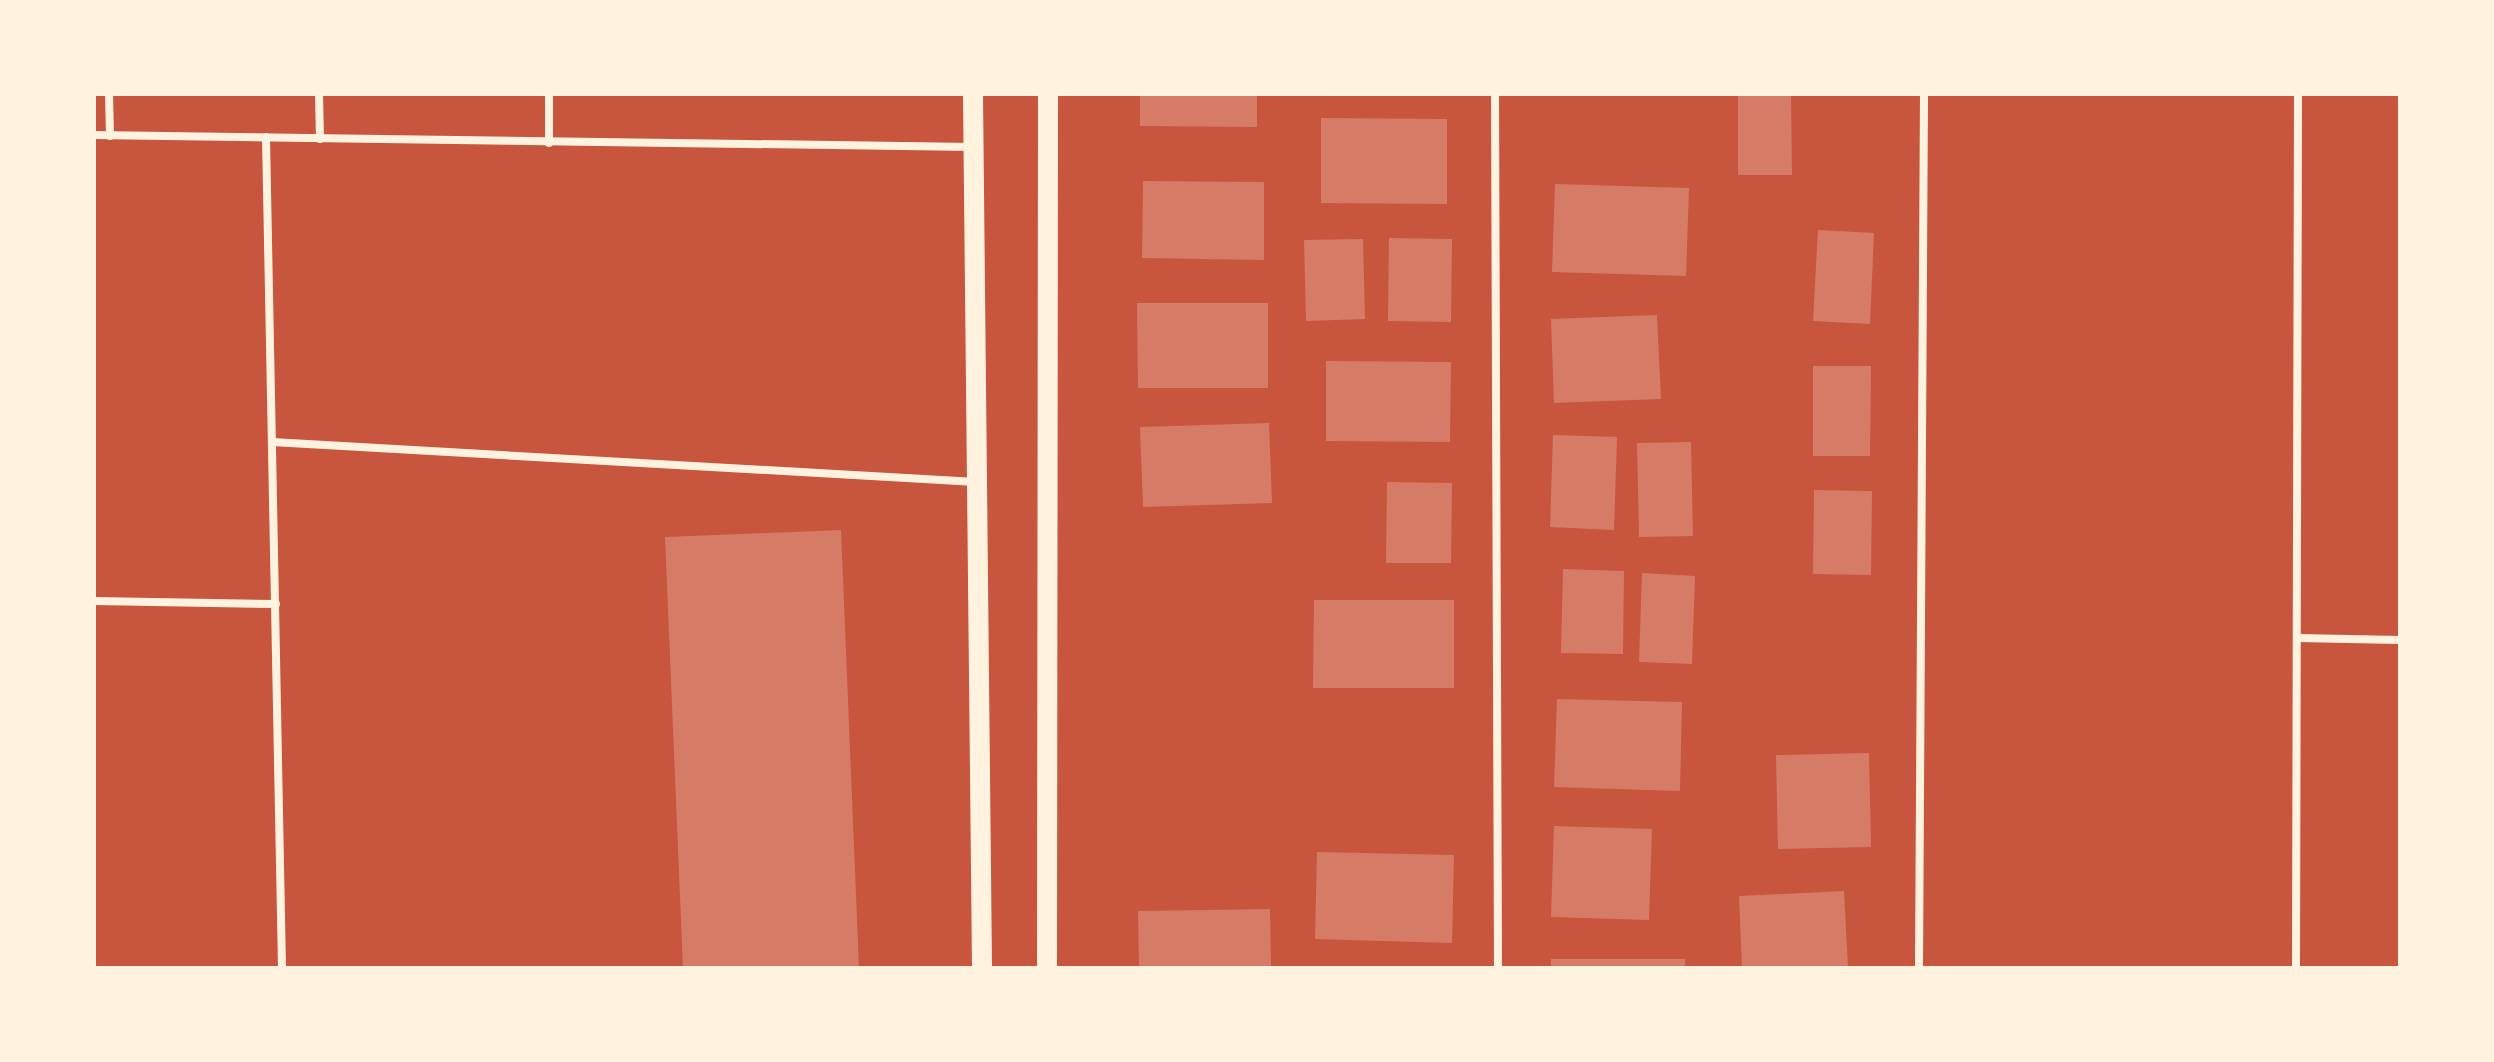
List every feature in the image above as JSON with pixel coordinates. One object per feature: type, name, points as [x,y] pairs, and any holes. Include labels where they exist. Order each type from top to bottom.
[{"type":"main road","points":[[973,94],[982,968]]},
{"type":"main road","points":[[1047,968],[1048,94]]},
{"type":"street","points":[[109,94],[110,136]]},
{"type":"street","points":[[319,94],[320,139]]},
{"type":"street","points":[[549,94],[549,143]]},
{"type":"street","points":[[1495,94],[1498,968]]},
{"type":"street","points":[[1919,968],[1924,94]]},
{"type":"street","points":[[2296,968],[2298,94]]},
{"type":"street","points":[[94,135],[973,147]]},
{"type":"street","points":[[266,137],[282,968]]},
{"type":"street","points":[[272,442],[976,482]]},
{"type":"street","points":[[94,601],[276,604]]},
{"type":"street","points":[[2297,638],[2400,640]]},
{"type":"building","points":[[1140,94],[1257,94],[1257,127],[1140,126]]},
{"type":"building","points":[[1738,94],[1791,94],[1792,175],[1738,175]]},
{"type":"building","points":[[1321,118],[1447,119],[1447,204],[1321,203]]},
{"type":"building","points":[[1143,181],[1264,182],[1264,260],[1142,258]]},
{"type":"building","points":[[1555,184],[1689,188],[1686,276],[1552,272]]},
{"type":"building","points":[[1818,230],[1874,233],[1870,324],[1813,321]]},
{"type":"building","points":[[1389,238],[1452,239],[1451,322],[1388,321]]},
{"type":"building","points":[[1363,239],[1365,319],[1306,321],[1304,240]]},
{"type":"building","points":[[1137,303],[1268,303],[1268,388],[1138,388]]},
{"type":"building","points":[[1657,315],[1661,399],[1554,403],[1551,319]]},
{"type":"building","points":[[1326,361],[1451,362],[1450,442],[1326,441]]},
{"type":"building","points":[[1813,366],[1871,366],[1870,456],[1813,456]]},
{"type":"building","points":[[1269,423],[1272,503],[1143,507],[1140,427]]},
{"type":"building","points":[[1553,435],[1617,437],[1614,530],[1550,527]]},
{"type":"building","points":[[1691,442],[1693,536],[1639,537],[1637,443]]},
{"type":"building","points":[[1387,482],[1452,483],[1451,563],[1386,563]]},
{"type":"building","points":[[1814,490],[1872,491],[1871,575],[1813,574]]},
{"type":"building","points":[[841,530],[859,968],[683,968],[665,537]]},
{"type":"building","points":[[1563,569],[1624,571],[1623,654],[1561,653]]},
{"type":"building","points":[[1642,573],[1695,576],[1692,664],[1639,662]]},
{"type":"building","points":[[1314,600],[1454,600],[1454,688],[1313,688]]},
{"type":"building","points":[[1557,699],[1682,702],[1680,791],[1554,787]]},
{"type":"building","points":[[1869,753],[1871,847],[1778,849],[1776,755]]},
{"type":"building","points":[[1554,826],[1652,829],[1649,920],[1551,917]]},
{"type":"building","points":[[1317,852],[1454,855],[1452,943],[1315,939]]},
{"type":"building","points":[[1844,891],[1848,968],[1742,968],[1739,896]]},
{"type":"building","points":[[1270,909],[1271,968],[1139,968],[1138,911]]},
{"type":"building","points":[[1551,959],[1685,959],[1685,968],[1551,968]]}]
